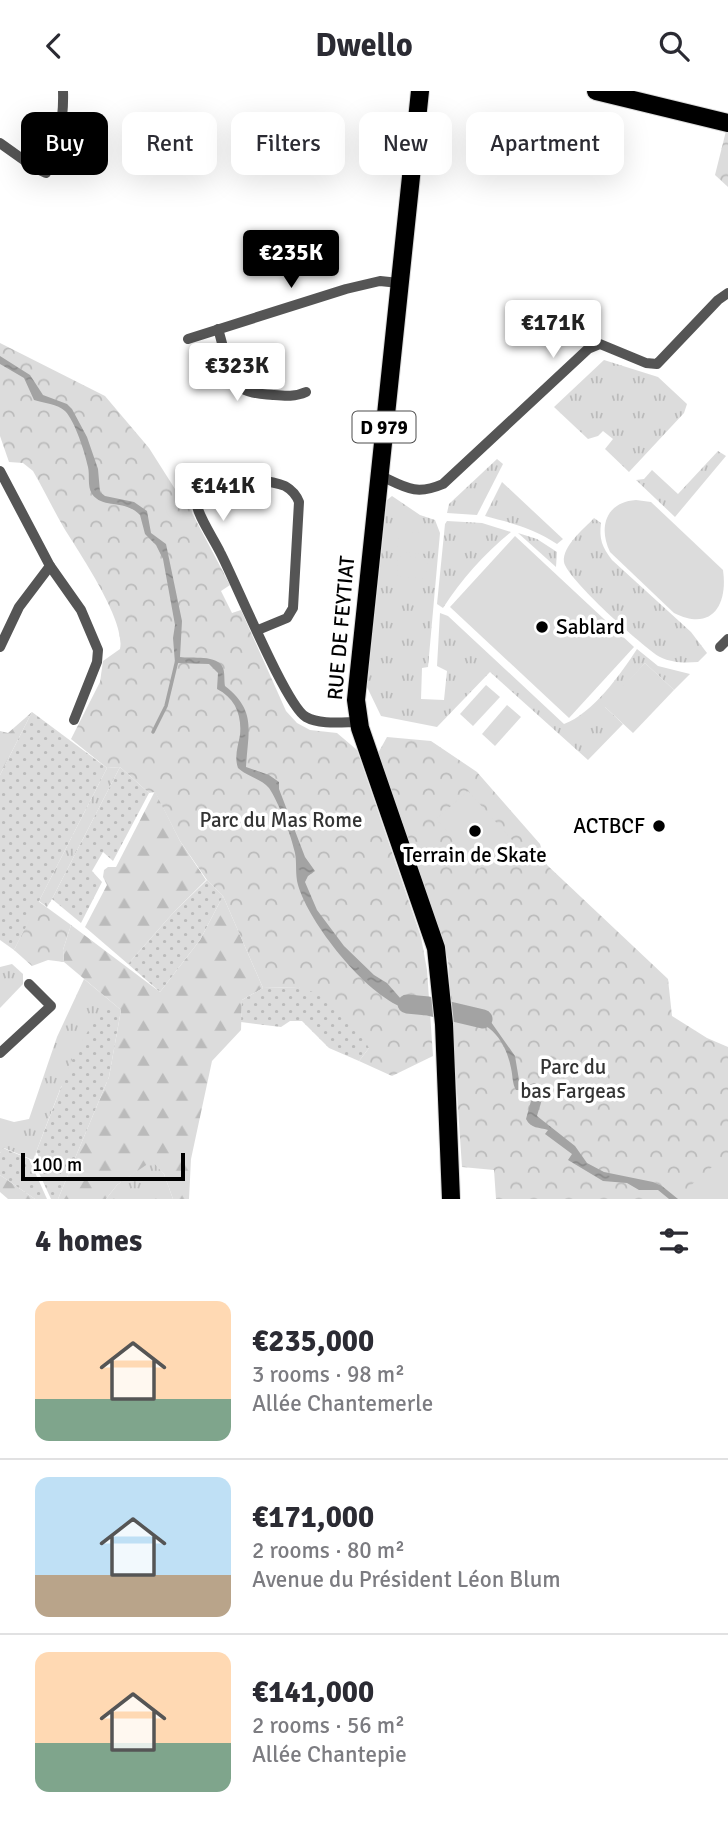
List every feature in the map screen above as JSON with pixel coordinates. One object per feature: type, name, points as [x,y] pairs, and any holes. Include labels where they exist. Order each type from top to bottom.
[{"type":"main road","name":"RUE DE FEYTIAT","points":[[420,91],[357,681],[359,722],[386,809],[436,949],[444,1024],[451,1199]]},
{"type":"main road","points":[[596,91],[728,123]]},
{"type":"street","points":[[0,143],[46,173],[54,157],[62,127],[63,91]]},
{"type":"street","points":[[188,339],[346,289],[380,281],[398,283]]},
{"type":"street","points":[[379,475],[412,490],[429,490],[443,484],[588,349],[600,344],[646,363],[657,364],[718,300],[728,293]]},
{"type":"street","points":[[218,329],[234,378],[248,392],[293,397],[306,392]]},
{"type":"street","points":[[0,471],[50,566],[82,610],[98,650],[97,662],[74,720]]},
{"type":"street","points":[[258,630],[288,618],[293,608],[299,502],[293,492],[280,484],[227,477],[212,478],[201,487],[197,504],[286,693],[306,717],[325,722],[359,722]]},
{"type":"street","points":[[0,647],[19,607],[50,566]]},
{"type":"street","points":[[0,1053],[51,1006],[29,984]]},
{"type":"green space","points":[[726,131],[728,132],[728,187],[715,175]]},
{"type":"green space","name":"Parc du Mas Rome","points":[[0,343],[105,396],[149,448],[182,500],[190,500],[192,513],[230,585],[221,591],[232,613],[241,610],[286,711],[297,723],[310,730],[337,733],[357,750],[421,937],[427,970],[433,1056],[392,1076],[359,1061],[369,1048],[299,987],[263,988],[223,896],[207,880],[180,841],[155,792],[149,793],[120,767],[107,768],[71,739],[100,682],[103,661],[120,649],[120,637],[109,605],[33,471],[23,463],[9,462],[0,436]]},
{"type":"green space","points":[[604,360],[658,377],[687,404],[684,413],[629,472],[605,449],[613,439],[603,431],[588,439],[554,407]]},
{"type":"green space","points":[[718,451],[726,456],[675,517],[636,480],[644,479],[652,470],[678,494]]},
{"type":"green space","points":[[497,459],[503,464],[477,515],[447,513],[449,504]]},
{"type":"green space","points":[[502,482],[563,539],[557,544],[531,530],[485,516]]},
{"type":"green space","points":[[392,496],[420,515],[435,520],[440,533],[428,667],[422,668],[421,699],[444,700],[447,671],[437,666],[440,613],[448,616],[564,724],[585,712],[595,702],[637,649],[658,666],[690,674],[674,690],[645,663],[605,707],[623,724],[588,760],[490,672],[437,727],[381,716],[367,687],[387,500]]},
{"type":"green space","name":"Sablard","points":[[636,500],[651,502],[723,570],[724,583],[720,604],[708,617],[687,618],[674,613],[610,552],[605,534],[607,517],[618,505]]},
{"type":"green space","points":[[594,518],[601,523],[602,543],[612,560],[691,632],[707,653],[698,662],[669,660],[651,651],[607,612],[568,570],[564,562],[566,550]]},
{"type":"green space","points":[[447,521],[482,523],[511,532],[474,567],[443,608],[437,604]]},
{"type":"green space","points":[[399,531],[430,534],[428,554],[397,552]]},
{"type":"green space","points":[[518,533],[537,539],[557,552],[556,567]]},
{"type":"green space","name":"Sablard","points":[[515,536],[634,647],[569,718],[450,607]]},
{"type":"green space","points":[[398,556],[428,558],[426,579],[397,576]]},
{"type":"green space","points":[[645,663],[674,690],[633,733],[604,706]]},
{"type":"green space","points":[[486,685],[500,697],[473,726],[460,714]]},
{"type":"green space","points":[[507,705],[521,717],[495,746],[482,734]]},
{"type":"green space","points":[[32,712],[0,775],[0,731],[8,733]]},
{"type":"green space","points":[[32,712],[107,768],[14,950],[0,940],[0,775]]},
{"type":"green space","name":"Parc du bas Fargeas","points":[[387,737],[431,741],[477,772],[540,844],[547,865],[668,979],[672,1016],[707,1038],[728,1047],[728,1199],[496,1199],[494,1170],[462,1167],[448,960],[377,755]]},
{"type":"green space","points":[[120,767],[47,907],[39,901],[107,768]]},
{"type":"green space","points":[[120,767],[149,793],[113,861],[103,852],[92,871],[102,882],[81,923],[52,899]]},
{"type":"green space","points":[[155,791],[180,841],[206,880],[128,964],[85,927],[107,885],[103,877],[104,870],[116,867]]},
{"type":"green space","name":"Terrain de Skate","points":[[468,791],[513,841],[479,869],[436,819]]},
{"type":"green space","points":[[207,880],[223,896],[200,940],[160,992],[128,964],[173,913]]},
{"type":"green space","points":[[223,896],[263,988],[242,1000],[241,1030],[212,1061],[191,1159],[189,1199],[173,1199],[164,1174],[152,1161],[117,1185],[106,1199],[58,1199],[109,1077],[121,1010],[64,962],[63,950],[71,925],[160,992],[200,940]]},
{"type":"green space","points":[[38,901],[71,925],[63,950],[64,962],[48,960],[32,966],[14,950]]},
{"type":"green space","points":[[12,964],[23,974],[23,984],[0,1008],[0,967]]},
{"type":"green space","points":[[84,979],[121,1010],[61,1087],[33,1160],[4,1148],[0,1153],[0,1118],[14,1122],[29,1119],[57,1037]]},
{"type":"green space","points":[[299,987],[332,1003],[356,1027],[369,1048],[359,1061],[329,1048],[302,1021],[290,1021],[281,1027],[241,1022],[242,1000],[263,988]]},
{"type":"green space","points":[[104,1005],[121,1010],[109,1077],[58,1199],[51,1199],[33,1160],[74,1054]]},
{"type":"green space","points":[[3,1148],[29,1159],[47,1199],[35,1199],[0,1175],[0,1153]]},
{"type":"green space","points":[[728,1153],[728,1199],[701,1199],[690,1186]]},
{"type":"green space","points":[[152,1160],[164,1174],[173,1199],[106,1199],[117,1185]]},
{"type":"green space","points":[[0,1175],[35,1199],[8,1199],[0,1192]]},
{"type":"water","points":[[0,356],[30,375],[43,395],[67,404],[72,409],[87,437],[98,469],[100,492],[105,496],[134,502],[147,511],[151,533],[166,544],[182,621],[180,657],[210,659],[223,668],[225,686],[242,704],[246,713],[249,732],[246,767],[269,775],[279,782],[279,789],[305,857],[315,871],[305,882],[317,910],[344,946],[374,975],[387,983],[401,999],[414,1004],[430,1004],[430,1010],[404,1008],[389,1000],[356,973],[326,937],[304,901],[298,885],[296,857],[277,802],[266,785],[238,768],[236,756],[240,721],[233,702],[217,689],[218,673],[209,664],[175,663],[175,625],[163,559],[156,545],[145,534],[140,515],[127,507],[102,502],[92,494],[85,454],[69,416],[58,407],[34,400],[24,378],[0,364]]},
{"type":"water","points":[[459,1011],[478,1014],[491,1022],[515,1056],[519,1080],[527,1085],[535,1083],[541,1090],[542,1098],[537,1116],[575,1146],[587,1163],[604,1172],[653,1182],[678,1199],[669,1199],[658,1190],[639,1190],[627,1183],[603,1181],[568,1160],[572,1154],[545,1134],[548,1130],[533,1126],[526,1119],[534,1090],[516,1090],[508,1057],[500,1040],[479,1022],[459,1016]]},
{"type":"waterway","points":[[153,732],[166,706],[177,660]]},
{"type":"waterway","points":[[407,1004],[428,1006],[483,1019]]},
{"type":"place","name":"Sablard","points":[[542,627]]},
{"type":"place","name":"ACTBCF","points":[[659,826]]},
{"type":"place","name":"Terrain de Skate","points":[[475,831]]}]
